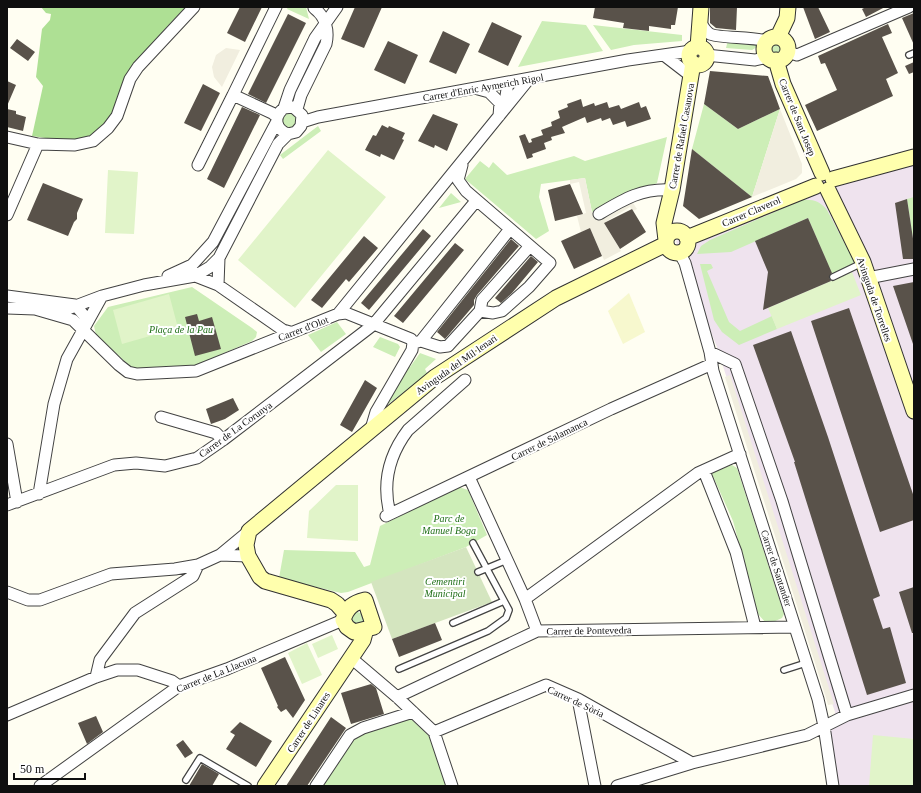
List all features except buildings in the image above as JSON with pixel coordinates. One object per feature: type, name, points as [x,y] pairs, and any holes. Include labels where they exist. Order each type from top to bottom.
[{"type":"street","points":[[7,137],[38,144],[75,145],[93,141],[108,128],[117,116],[130,79],[138,67],[194,7]]},
{"type":"street","points":[[198,165],[276,7]]},
{"type":"street","points":[[700,14],[704,29],[711,35],[773,39],[785,41],[777,57],[764,50],[773,39],[787,18],[788,7]]},
{"type":"street","name":"Carrer d'Enric Aymerich Rigol","points":[[302,122],[318,117],[529,80],[628,60],[665,56],[695,59],[755,60],[797,55],[909,7]]},
{"type":"street","points":[[194,270],[213,242],[279,116],[315,38],[326,27],[337,9],[314,8]]},
{"type":"street","points":[[297,109],[301,95],[326,44],[326,27],[320,12],[314,8]]},
{"type":"street","points":[[314,8],[317,16],[315,38]]},
{"type":"street","name":"Carrer de Rafael Casanova","points":[[666,242],[664,223],[669,209],[695,59],[700,14]]},
{"type":"street","points":[[665,56],[695,59]]},
{"type":"street","name":"Carrer de Sant Josep","points":[[777,57],[783,84],[825,182]]},
{"type":"street","name":"Carrer d'Olot","points":[[35,309],[73,320],[119,365],[128,372],[137,374],[196,371],[338,314],[529,80]]},
{"type":"street","name":"Carrer d'Olot","points":[[509,106],[512,82]]},
{"type":"street","name":"Carrer d'Olot","points":[[499,116],[506,102],[512,82]]},
{"type":"street","points":[[475,89],[489,92],[500,103],[499,116]]},
{"type":"street","points":[[233,94],[279,116]]},
{"type":"street","points":[[7,308],[65,310],[102,296],[157,282],[194,270],[206,269],[218,258],[278,144],[288,134],[299,130],[302,122],[302,115],[297,109],[292,107],[279,116]]},
{"type":"street","points":[[279,116],[281,131],[288,134]]},
{"type":"street","points":[[7,215],[38,144]]},
{"type":"street","name":"Carrer Claverol","points":[[683,235],[825,182],[914,157]]},
{"type":"street","points":[[463,161],[458,175],[458,180],[466,191],[550,263],[529,287],[502,311],[493,313],[480,311]]},
{"type":"street","name":"Avinguda de Torrelles","points":[[825,182],[863,262],[911,391],[914,411]]},
{"type":"street","points":[[434,196],[450,186],[466,191]]},
{"type":"street","points":[[599,214],[621,200],[647,190],[672,190]]},
{"type":"street","name":"Carrer de La Corunya","points":[[12,504],[114,465],[136,463],[165,466],[196,458],[223,440],[373,325],[476,201]]},
{"type":"street","points":[[669,209],[683,235],[687,246],[679,252],[670,250],[666,242],[670,234],[683,235]]},
{"type":"street","points":[[370,429],[376,412],[417,342],[510,229]]},
{"type":"street","name":"Avinguda del Mil·lenari","points":[[249,531],[370,429],[435,377],[556,298],[666,242]]},
{"type":"street","points":[[338,314],[346,313],[417,342],[440,347],[448,346],[480,311],[482,300],[530,246]]},
{"type":"street","name":"Carrer de Santander","points":[[679,252],[685,263],[712,364],[806,662],[824,726],[833,786]]},
{"type":"street","points":[[218,258],[218,285]]},
{"type":"street","points":[[206,269],[218,285]]},
{"type":"street","points":[[868,278],[914,269]]},
{"type":"street","points":[[194,270],[283,330],[290,332]]},
{"type":"street","points":[[7,296],[75,305],[88,320]]},
{"type":"street","points":[[39,494],[54,404],[67,359],[102,296]]},
{"type":"street","points":[[710,352],[735,364],[782,502],[847,715]]},
{"type":"street","name":"Carrer de Salamanca","points":[[465,380],[413,425],[401,439],[388,472],[386,495],[388,515],[611,409],[712,364]]},
{"type":"street","points":[[161,417],[216,433],[223,440]]},
{"type":"street","points":[[7,444],[12,504]]},
{"type":"street","points":[[525,600],[698,473],[740,454]]},
{"type":"street","points":[[704,471],[736,552],[755,627]]},
{"type":"street","points":[[469,477],[525,600],[537,631]]},
{"type":"street","points":[[8,596],[28,600],[40,600],[111,574],[175,569],[198,565],[220,555],[249,531]]},
{"type":"street","points":[[249,531],[246,545],[248,556],[260,578],[271,584],[319,595],[341,596],[348,616],[358,632],[366,629]]},
{"type":"street","points":[[220,555],[248,556]]},
{"type":"street","points":[[96,676],[100,660],[135,613],[192,576],[198,565]]},
{"type":"street","name":"Carrer de Linares","points":[[266,786],[363,640],[366,629],[374,627],[365,600],[348,616],[352,642],[350,658]]},
{"type":"street","name":"Carrer de La Llacuna","points":[[40,786],[179,686],[255,658],[348,616]]},
{"type":"street","name":"Carrer de Pontevedra","points":[[397,697],[537,631],[795,627]]},
{"type":"street","points":[[350,658],[397,697],[434,732],[452,786]]},
{"type":"street","points":[[7,714],[96,676],[117,670],[138,670],[172,681],[179,686]]},
{"type":"street","name":"Carrer de Sòria","points":[[434,732],[546,685],[578,699],[692,763]]},
{"type":"street","points":[[617,786],[692,763],[807,735],[847,715],[914,695]]},
{"type":"street","points":[[578,699],[595,786]]},
{"type":"street","points":[[316,786],[350,735],[364,728],[413,712]]},
{"type":"lane","points":[[834,277],[863,262]]},
{"type":"lane","points":[[399,669],[488,631],[506,618],[509,610],[473,543]]},
{"type":"lane","points":[[478,572],[507,560]]},
{"type":"lane","points":[[453,623],[504,601]]},
{"type":"lane","points":[[784,670],[806,662]]},
{"type":"lane","points":[[186,780],[200,758],[248,786]]},
{"type":"shaded area","points":[[226,48],[240,50],[222,87],[214,77],[212,67],[216,55]]},
{"type":"shaded area","points":[[780,109],[802,164],[802,173],[796,179],[752,197]]},
{"type":"shaded area","points":[[914,152],[914,786],[827,786],[830,734],[835,712],[795,595],[717,347],[685,269],[676,241],[834,172]]},
{"type":"shaded area","points":[[585,178],[592,212],[598,220],[631,200],[637,209],[633,211],[630,207],[604,223],[621,251],[604,260],[590,228],[581,232],[577,216],[586,213],[579,182],[570,184],[570,180]]},
{"type":"shaded area","points":[[730,375],[834,704],[828,705],[725,377]]},
{"type":"green space","points":[[41,7],[186,7],[152,46],[117,108],[100,129],[92,135],[77,139],[62,140],[32,136],[43,86],[36,77],[42,29],[50,20],[51,14],[46,13]]},
{"type":"green space","points":[[288,7],[306,7],[309,19],[287,9]]},
{"type":"green space","points":[[542,21],[586,25],[603,51],[518,67]]},
{"type":"green space","points":[[593,25],[682,35],[682,41],[634,45],[611,50]]},
{"type":"green space","points":[[728,40],[757,45],[757,47],[752,50],[726,48]]},
{"type":"green space","points":[[777,42],[780,43],[780,53],[773,54],[770,53],[769,46],[770,43]]},
{"type":"green space","points":[[704,104],[738,129],[780,109],[752,197],[692,149]]},
{"type":"green space","points":[[290,113],[296,115],[298,121],[296,127],[290,129],[284,127],[282,121],[284,115]]},
{"type":"green space","points":[[318,126],[321,131],[283,159],[280,155]]},
{"type":"green space","points":[[667,137],[657,183],[592,212],[585,178],[541,184],[539,197],[549,231],[536,239],[465,179],[480,161],[489,168],[493,162],[507,175],[574,156],[585,161]]},
{"type":"green space","points":[[328,150],[386,197],[295,308],[238,260]]},
{"type":"green space","points":[[108,170],[138,172],[134,234],[105,233]]},
{"type":"green space","points":[[451,193],[461,202],[439,208]]},
{"type":"green space","points":[[914,197],[914,245],[907,199]]},
{"type":"green space","points":[[802,200],[816,201],[822,204],[827,210],[854,261],[853,265],[832,274],[808,218],[731,252],[697,254],[701,246],[710,240]]},
{"type":"green space","points":[[700,264],[711,264],[713,268],[707,271],[729,322],[740,331],[772,316],[777,329],[739,345],[722,332],[714,320]]},
{"type":"green space","points":[[852,272],[861,295],[777,329],[768,308]]},
{"type":"green space","name":"Plaça de la Pau","points":[[192,287],[252,328],[257,332],[256,337],[252,341],[194,366],[145,370],[132,368],[96,335],[94,326],[108,307]]},
{"type":"green space","points":[[629,293],[645,332],[623,344],[608,311]]},
{"type":"green space","points":[[169,294],[178,328],[122,344],[113,310]]},
{"type":"green space","points":[[337,322],[346,334],[321,352],[308,335]]},
{"type":"green space","points":[[380,337],[398,344],[400,347],[395,357],[373,347]]},
{"type":"green space","points":[[420,353],[436,359],[425,369],[428,375],[384,407],[408,366],[410,367]]},
{"type":"green space","points":[[732,465],[737,468],[784,614],[782,618],[773,622],[765,622],[758,614],[733,521],[712,474],[712,472]]},
{"type":"green space","points":[[336,485],[358,485],[358,541],[307,538],[309,511]]},
{"type":"green space","name":"Parc de Manuel Boga","points":[[459,487],[468,490],[487,535],[466,547],[348,592],[341,593],[279,578],[284,550],[355,552],[364,567],[370,565],[380,526]]},
{"type":"green space","name":"Cementiri Municipal","points":[[466,547],[492,602],[392,639],[371,582]]},
{"type":"green space","points":[[355,611],[363,614],[364,621],[354,626],[350,616]]},
{"type":"green space","points":[[332,635],[338,649],[318,658],[312,644]]},
{"type":"green space","points":[[307,643],[322,675],[302,684],[288,653]]},
{"type":"green space","points":[[410,718],[430,737],[447,786],[321,786],[343,753],[357,738],[371,730]]},
{"type":"green space","points":[[873,735],[914,739],[914,786],[869,786]]}]
